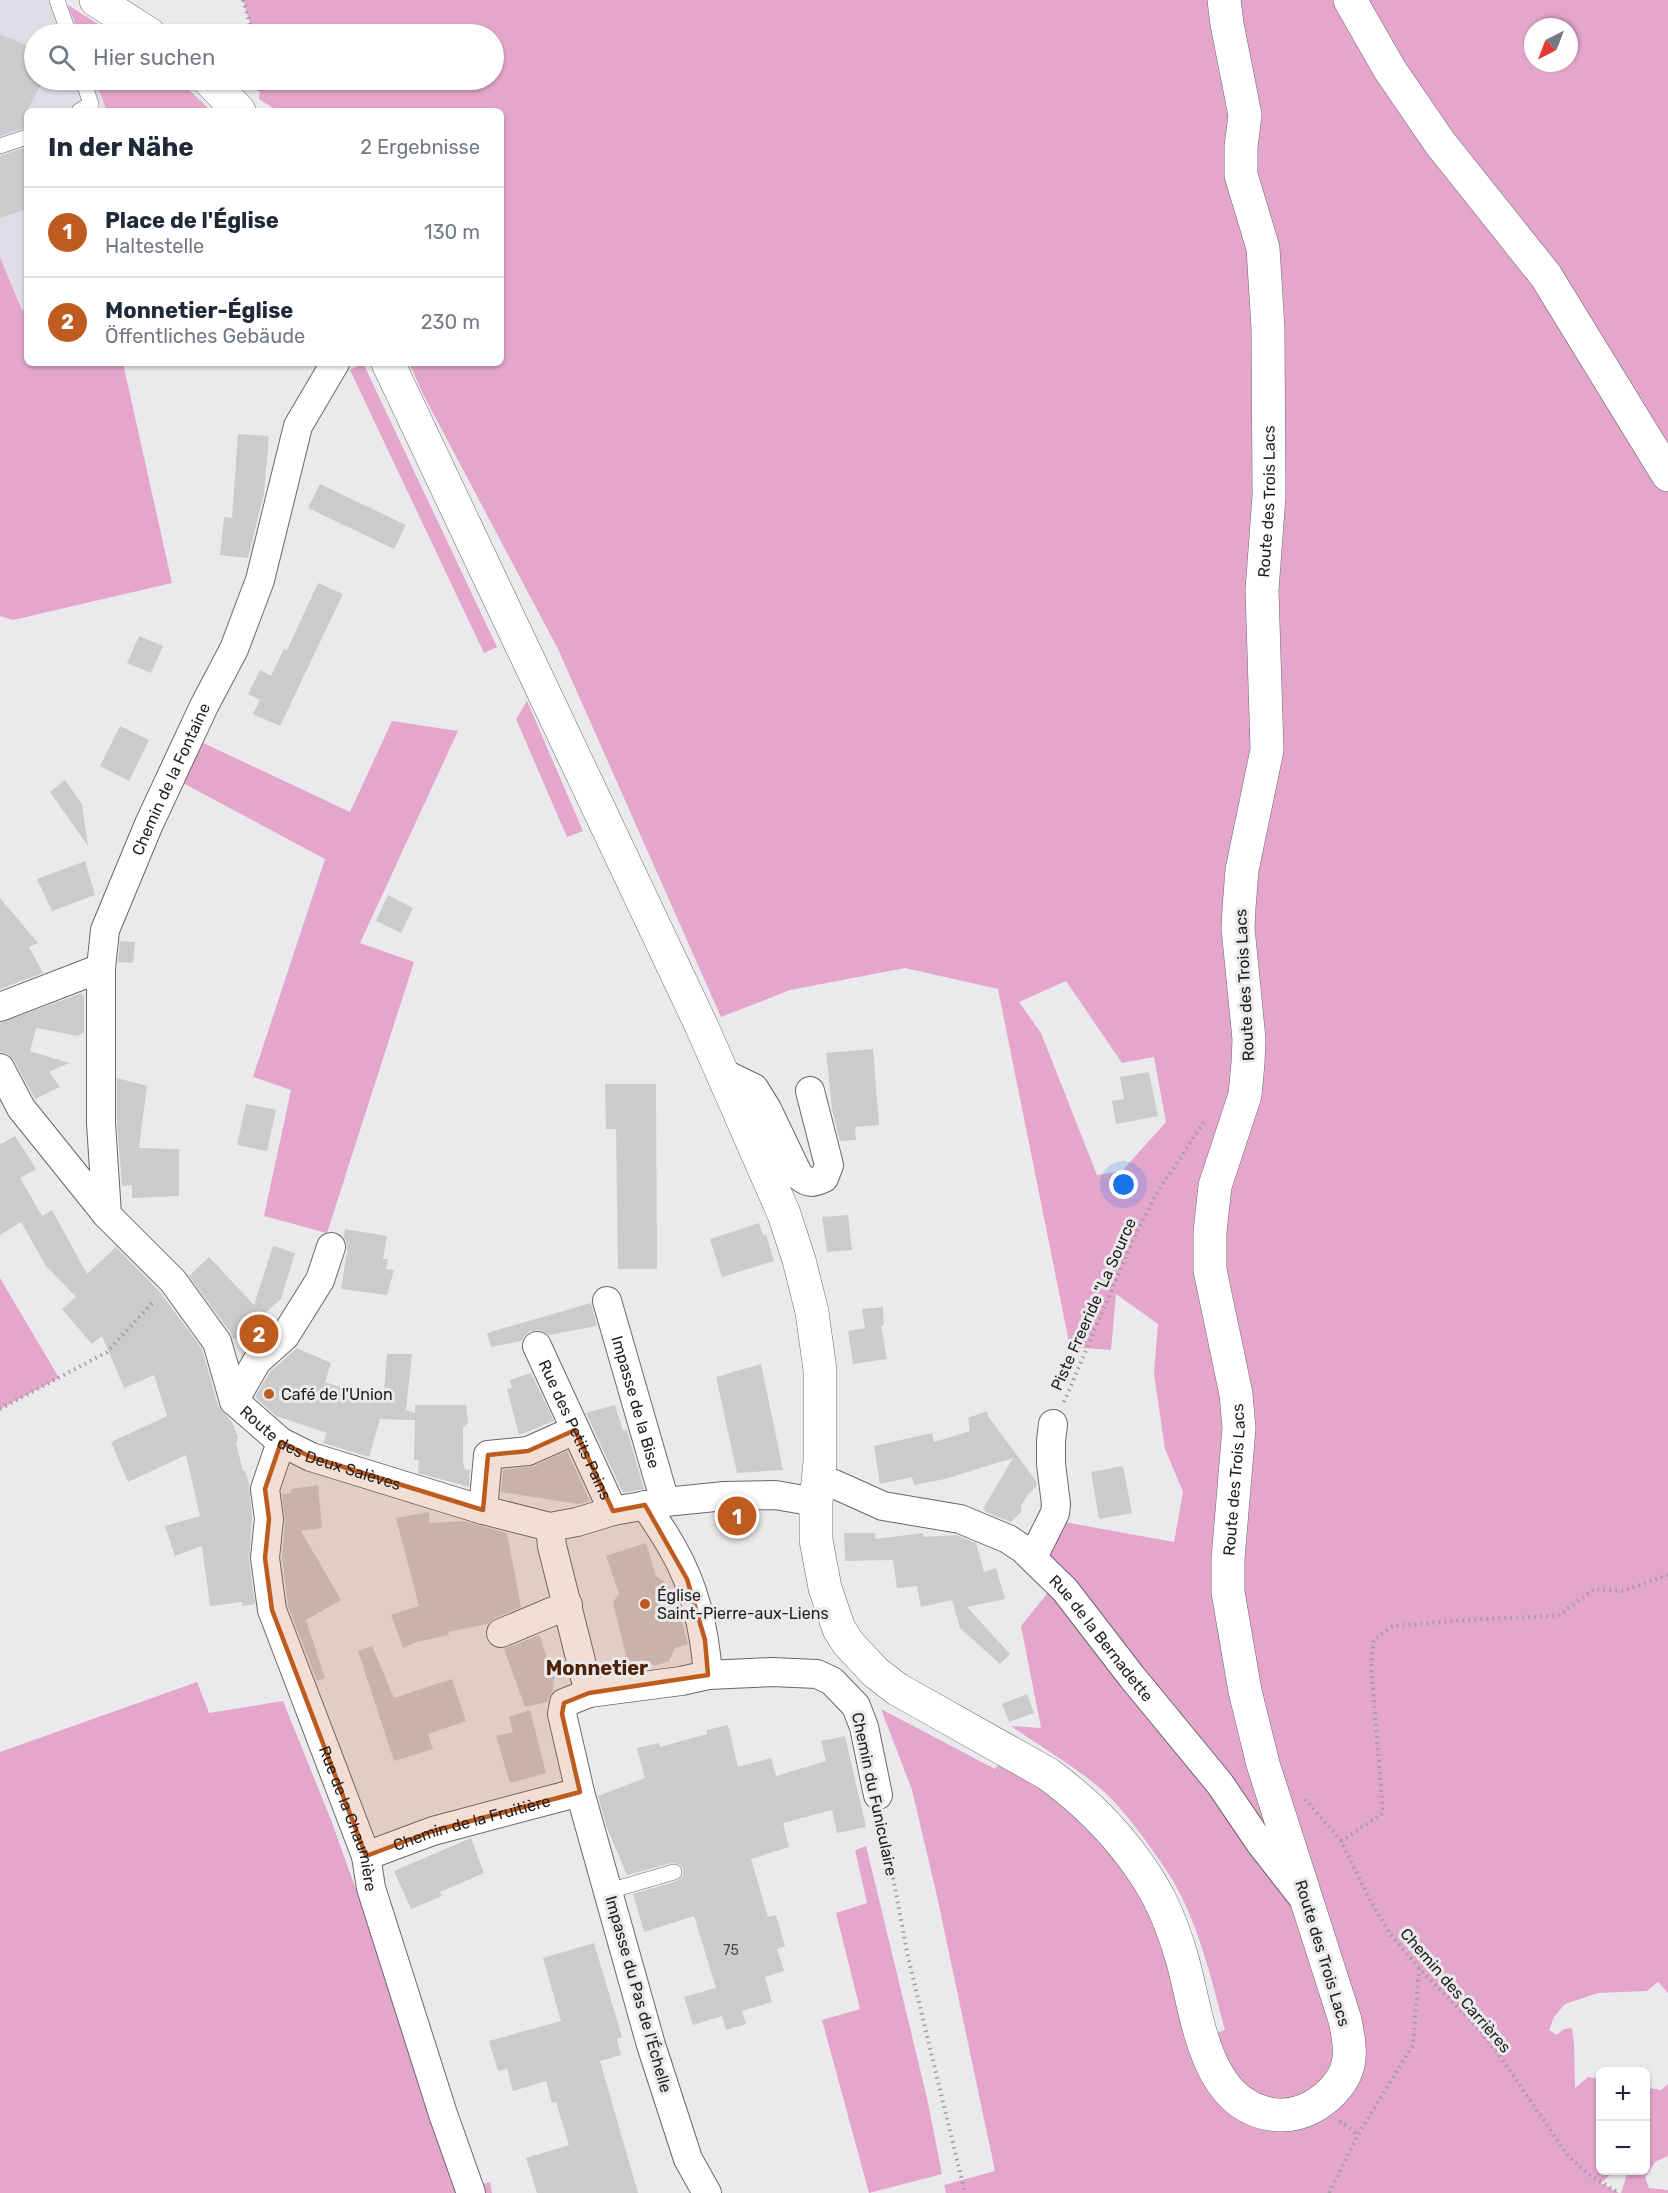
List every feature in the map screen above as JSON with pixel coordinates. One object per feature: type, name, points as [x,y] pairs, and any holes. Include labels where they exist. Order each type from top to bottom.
[{"type":"street","points":[[96,0],[133,24]]},
{"type":"street","name":"Route des Trois Lacs","points":[[389,366],[723,1073],[784,1214],[812,1312],[820,1382],[816,1540],[825,1588],[839,1629],[848,1643],[875,1672],[897,1689],[1047,1774],[1084,1803],[1118,1838],[1148,1881],[1167,1916],[1183,1961],[1201,2033],[1215,2072],[1230,2092],[1243,2103],[1269,2114],[1293,2114],[1319,2103],[1344,2076],[1351,2052],[1345,2020],[1263,1764],[1233,1630],[1228,1592],[1228,1559],[1239,1428],[1236,1394],[1210,1270],[1210,1222],[1215,1186],[1245,1095],[1249,1039],[1238,928],[1239,908],[1242,870],[1267,750],[1262,590],[1269,496],[1268,328],[1263,248],[1241,175],[1241,147],[1245,115],[1224,0]]},
{"type":"street","points":[[1350,0],[1390,70],[1440,143],[1546,276],[1668,475]]},
{"type":"street","points":[[219,90],[236,108]]},
{"type":"street","name":"Chemin de la Fontaine","points":[[107,1215],[100,1123],[101,968],[105,930],[149,824],[204,706],[234,649],[260,580],[298,426],[333,366]]},
{"type":"street","points":[[0,1008],[101,968]]},
{"type":"street","name":"Route des Deux Salèves","points":[[0,1068],[21,1108],[107,1215],[173,1281],[217,1342],[234,1401],[280,1442],[312,1458],[483,1510],[550,1527],[614,1511],[655,1504],[725,1496],[817,1492]]},
{"type":"street","points":[[723,1073],[754,1088],[767,1109],[799,1176],[806,1182],[813,1183],[824,1179],[829,1165],[810,1091]]},
{"type":"street","points":[[234,1401],[257,1361],[285,1336],[320,1280],[331,1247]]},
{"type":"street","name":"Impasse de la Bise","points":[[607,1301],[655,1504],[687,1579],[705,1640],[708,1675]]},
{"type":"street","name":"Rue des Petits Pains","points":[[537,1346],[614,1511]]},
{"type":"street","points":[[1033,1557],[1055,1513],[1051,1464],[1053,1424]]},
{"type":"street","points":[[483,1510],[488,1455],[528,1451],[575,1430]]},
{"type":"street","name":"Rue de la Chaumière","points":[[280,1442],[265,1489],[269,1519],[265,1558],[272,1610],[366,1856],[374,1899],[439,2102],[471,2193]]},
{"type":"street","name":"Rue de la Bernadette","points":[[817,1492],[834,1484],[883,1506],[960,1519],[1008,1539],[1033,1557],[1065,1590],[1132,1677],[1220,1784],[1260,1843],[1308,1904]]},
{"type":"street","points":[[550,1527],[552,1546],[590,1693]]},
{"type":"street","points":[[501,1634],[568,1605]]},
{"type":"street","name":"Chemin du Funiculaire","points":[[562,1714],[564,1703],[590,1693],[708,1675],[772,1672],[817,1674],[832,1681],[856,1706],[864,1727],[878,1795]]},
{"type":"street","name":"Impasse du Pas de l'Échelle","points":[[562,1714],[580,1792],[651,2045],[688,2159],[704,2192]]},
{"type":"street","name":"Chemin de la Fruitière","points":[[366,1856],[433,1831],[580,1792]]},
{"type":"lane","points":[[57,0],[65,24]]},
{"type":"lane","points":[[84,108],[91,104],[86,90]]},
{"type":"lane","points":[[0,146],[24,138]]},
{"type":"lane","points":[[609,1892],[674,1872]]},
{"type":"path","points":[[243,0],[250,24]]},
{"type":"path","name":"Piste Freeride \"La Source","points":[[1053,1424],[1133,1240],[1155,1196],[1205,1121]]},
{"type":"path","points":[[0,1410],[107,1352],[173,1281]]},
{"type":"path","name":"Chemin des Carrières","points":[[1619,2193],[1594,2179],[1568,2156],[1491,2044],[1390,1934],[1371,1902],[1341,1840],[1383,1814],[1371,1662],[1374,1639],[1393,1626],[1558,1616],[1593,1589],[1623,1592],[1668,1575]]},
{"type":"path","name":"Chemin du Funiculaire","points":[[878,1795],[908,1958],[964,2193]]},
{"type":"path","points":[[1329,2193],[1358,2135],[1413,2045],[1419,1968]]},
{"type":"highlighted area","points":[[575,1430],[613,1511],[645,1505],[687,1579],[705,1640],[708,1675],[589,1693],[564,1703],[562,1714],[580,1792],[433,1831],[366,1856],[272,1610],[265,1558],[269,1519],[265,1489],[281,1442],[311,1457],[483,1510],[488,1455],[528,1451]]},
{"type":"shaded area","points":[[0,0],[60,0],[68,5],[75,24],[24,24],[24,90],[99,90],[106,108],[24,108],[24,310],[0,257]]},
{"type":"shaded area","points":[[243,0],[1668,0],[1668,1993],[1658,1982],[1647,1991],[1598,1993],[1565,2004],[1554,2017],[1549,2030],[1557,2035],[1564,2029],[1572,2028],[1575,2088],[1588,2077],[1596,2078],[1596,2175],[1610,2175],[1601,2183],[1619,2193],[946,2193],[944,2185],[995,2171],[937,1896],[912,1790],[881,1709],[995,1769],[1002,1761],[1049,1792],[1071,1811],[1111,1852],[1142,1899],[1162,1947],[1180,2017],[1219,2032],[1225,2030],[1190,1915],[1172,1879],[1143,1837],[1101,1789],[1011,1726],[1041,1728],[1021,1626],[1054,1585],[1050,1553],[1064,1522],[1174,1542],[1183,1492],[1165,1449],[1154,1374],[1158,1324],[1116,1294],[1111,1350],[1070,1347],[998,989],[905,968],[790,990],[721,1017],[558,649],[425,398],[410,366],[504,366],[504,108],[273,108],[259,99],[260,90],[504,90],[504,24],[250,24]],"holes":[[[1066,981],[1122,1063],[1154,1057],[1166,1122],[1122,1171],[1097,1175],[1041,1033],[1019,1002]]]},
{"type":"shaded area","points":[[68,5],[98,24],[75,24]]},
{"type":"shaded area","points":[[99,90],[189,90],[208,108],[106,108]]},
{"type":"shaded area","points":[[0,257],[22,310],[24,310],[24,366],[124,366],[172,583],[13,620],[0,616]]},
{"type":"shaded area","points":[[357,366],[364,366],[497,647],[484,653],[350,370]]},
{"type":"shaded area","points":[[527,701],[583,831],[567,837],[516,719]]},
{"type":"shaded area","points":[[392,721],[458,731],[360,943],[414,962],[327,1233],[264,1216],[291,1090],[253,1077],[325,859],[181,782],[199,741],[350,812]]},
{"type":"shaded area","points":[[0,1278],[59,1378],[0,1409]]},
{"type":"shaded area","points":[[197,1682],[209,1713],[283,1701],[331,1820],[391,1987],[458,2191],[490,2182],[492,2193],[0,2193],[0,1752]]},
{"type":"shaded area","points":[[866,1846],[927,2098],[942,2174],[869,2193],[822,2020],[860,2009],[836,1913],[867,1903],[855,1850]]},
{"type":"shaded area","points":[[1668,2084],[1668,2156],[1655,2162],[1650,2170],[1650,2088],[1661,2090]]},
{"type":"shaded area","points":[[1627,2175],[1646,2175],[1649,2188],[1668,2190],[1668,2193],[1621,2193]]},
{"type":"building","points":[[0,34],[24,45],[24,90],[38,90],[29,108],[24,108],[24,128],[0,136]]},
{"type":"building","points":[[24,148],[24,210],[0,218],[0,156]]},
{"type":"building","points":[[238,434],[269,436],[264,493],[248,558],[220,555],[224,517],[232,518]]},
{"type":"building","points":[[320,484],[406,525],[394,549],[308,508]]},
{"type":"building","points":[[318,583],[343,594],[280,726],[253,714],[260,700],[248,694],[260,670],[271,676],[284,649],[287,650]]},
{"type":"building","points":[[139,636],[163,646],[151,673],[127,663]]},
{"type":"building","points":[[120,726],[149,740],[129,781],[100,766]]},
{"type":"building","points":[[65,780],[82,804],[88,846],[50,792]]},
{"type":"building","points":[[85,861],[95,895],[52,911],[37,879]]},
{"type":"building","points":[[388,895],[413,908],[401,933],[376,921]]},
{"type":"building","points":[[0,898],[38,943],[29,947],[43,973],[0,989]]},
{"type":"building","points":[[120,941],[135,942],[133,963],[118,962]]},
{"type":"building","points":[[82,993],[84,1032],[78,1036],[36,1028],[30,1051],[69,1063],[49,1072],[60,1087],[35,1099],[14,1060],[8,1054],[0,1052],[0,1023]]},
{"type":"building","points":[[873,1049],[879,1125],[855,1127],[856,1140],[840,1141],[832,1109],[826,1053]]},
{"type":"building","points":[[1149,1072],[1158,1116],[1116,1124],[1112,1101],[1124,1099],[1120,1077]]},
{"type":"building","points":[[117,1078],[147,1086],[139,1148],[179,1149],[179,1196],[132,1198],[132,1185],[122,1186],[117,1122]]},
{"type":"building","points":[[605,1084],[656,1084],[657,1269],[618,1269],[616,1129],[606,1129]]},
{"type":"building","points":[[246,1104],[276,1110],[267,1151],[237,1145]]},
{"type":"building","points":[[15,1136],[36,1169],[20,1178],[42,1216],[52,1210],[87,1274],[116,1247],[160,1292],[202,1349],[218,1406],[232,1422],[238,1437],[236,1443],[249,1484],[252,1519],[249,1560],[255,1604],[242,1606],[242,1602],[210,1606],[202,1546],[175,1556],[165,1526],[200,1516],[186,1455],[128,1482],[111,1442],[167,1416],[154,1375],[124,1388],[102,1336],[92,1344],[62,1309],[76,1297],[46,1266],[21,1222],[0,1235],[0,1142],[1,1144]]},
{"type":"building","points":[[848,1215],[852,1250],[827,1252],[822,1217]]},
{"type":"building","points":[[759,1223],[763,1235],[766,1234],[774,1261],[722,1277],[710,1239]]},
{"type":"building","points":[[345,1229],[387,1236],[383,1259],[388,1259],[386,1269],[394,1270],[387,1295],[341,1289],[347,1252]]},
{"type":"building","points":[[273,1246],[295,1253],[281,1299],[234,1340],[189,1276],[209,1257],[254,1305]]},
{"type":"building","points":[[591,1303],[597,1326],[549,1335],[539,1330],[531,1331],[524,1336],[522,1341],[491,1347],[487,1333]]},
{"type":"building","points":[[883,1307],[884,1325],[881,1326],[887,1359],[853,1364],[848,1331],[865,1328],[862,1309]]},
{"type":"building","points":[[297,1348],[331,1363],[325,1382],[383,1402],[387,1354],[412,1354],[406,1410],[415,1413],[415,1405],[466,1405],[468,1423],[463,1428],[463,1461],[465,1470],[470,1469],[469,1487],[418,1473],[419,1460],[414,1460],[415,1420],[380,1419],[369,1457],[323,1443],[327,1433],[276,1416],[255,1397],[270,1372]]},
{"type":"building","points":[[761,1364],[783,1470],[737,1473],[716,1377]]},
{"type":"building","points":[[531,1373],[554,1421],[519,1435],[507,1389],[512,1388],[510,1380]]},
{"type":"building","points":[[615,1405],[623,1431],[627,1430],[644,1489],[623,1493],[586,1413]]},
{"type":"building","points":[[987,1411],[988,1416],[1036,1481],[1037,1486],[1028,1494],[1021,1506],[1021,1512],[1011,1522],[983,1509],[1013,1458],[945,1479],[914,1485],[912,1477],[880,1484],[874,1446],[932,1433],[934,1442],[970,1431],[968,1418]]},
{"type":"building","points":[[567,1451],[590,1501],[578,1504],[501,1492],[503,1470],[534,1466]]},
{"type":"building","points":[[1123,1466],[1132,1513],[1099,1519],[1091,1472]]},
{"type":"building","points":[[318,1485],[322,1528],[301,1531],[341,1600],[306,1620],[325,1678],[317,1681],[288,1606],[282,1558],[285,1521],[282,1494],[291,1493],[291,1489]]},
{"type":"building","points":[[429,1512],[430,1523],[463,1521],[507,1533],[521,1607],[487,1624],[448,1632],[449,1635],[417,1642],[403,1648],[391,1615],[419,1606],[396,1518]]},
{"type":"building","points":[[844,1533],[875,1533],[875,1539],[923,1533],[924,1537],[956,1535],[976,1543],[984,1572],[996,1568],[1005,1599],[967,1607],[1010,1654],[1000,1664],[960,1628],[952,1600],[921,1607],[917,1586],[897,1588],[893,1560],[845,1561]]},
{"type":"building","name":"Église Saint-Pierre-aux-Liens","points":[[646,1543],[656,1576],[667,1584],[678,1619],[681,1618],[688,1644],[675,1648],[669,1661],[655,1666],[643,1660],[628,1664],[613,1602],[619,1594],[606,1556]]},
{"type":"building","points":[[539,1635],[554,1677],[553,1691],[547,1702],[525,1707],[504,1649]]},
{"type":"building","points":[[372,1646],[394,1698],[452,1679],[466,1721],[428,1734],[433,1749],[394,1761],[358,1651]]},
{"type":"building","points":[[1027,1694],[1034,1713],[1009,1722],[1002,1704]]},
{"type":"building","points":[[530,1710],[546,1773],[510,1783],[496,1736],[513,1732],[509,1717]]},
{"type":"building","points":[[728,1725],[738,1767],[771,1758],[776,1776],[826,1761],[821,1741],[845,1736],[866,1827],[837,1833],[832,1810],[783,1823],[789,1847],[751,1859],[768,1917],[776,1915],[785,1946],[777,1949],[784,1971],[765,1977],[772,2002],[742,2011],[746,2024],[726,2030],[722,2016],[693,2025],[684,1997],[716,1988],[694,1916],[644,1932],[633,1894],[677,1881],[683,1875],[683,1869],[680,1865],[672,1863],[627,1875],[606,1825],[598,1796],[645,1778],[637,1748],[659,1743],[660,1747],[707,1734],[707,1730]]},
{"type":"building","points":[[471,1838],[484,1873],[440,1892],[442,1896],[411,1909],[394,1871]]},
{"type":"building","points":[[594,1943],[622,2037],[617,2039],[621,2055],[600,2061],[638,2193],[537,2193],[526,2158],[569,2145],[556,2102],[552,2103],[546,2081],[513,2091],[507,2069],[498,2071],[489,2041],[561,2021],[543,1958]]},
{"type":"place","name":"Monnetier-Église","points":[[259,1334]]},
{"type":"place","name":"Café de l'Union","points":[[269,1394]]},
{"type":"place","name":"Place de l'Église","points":[[737,1516]]},
{"type":"place","name":"Église Saint-Pierre-aux-Liens","points":[[645,1604]]},
{"type":"district","name":"Monnetier","points":[[597,1668]]}]
